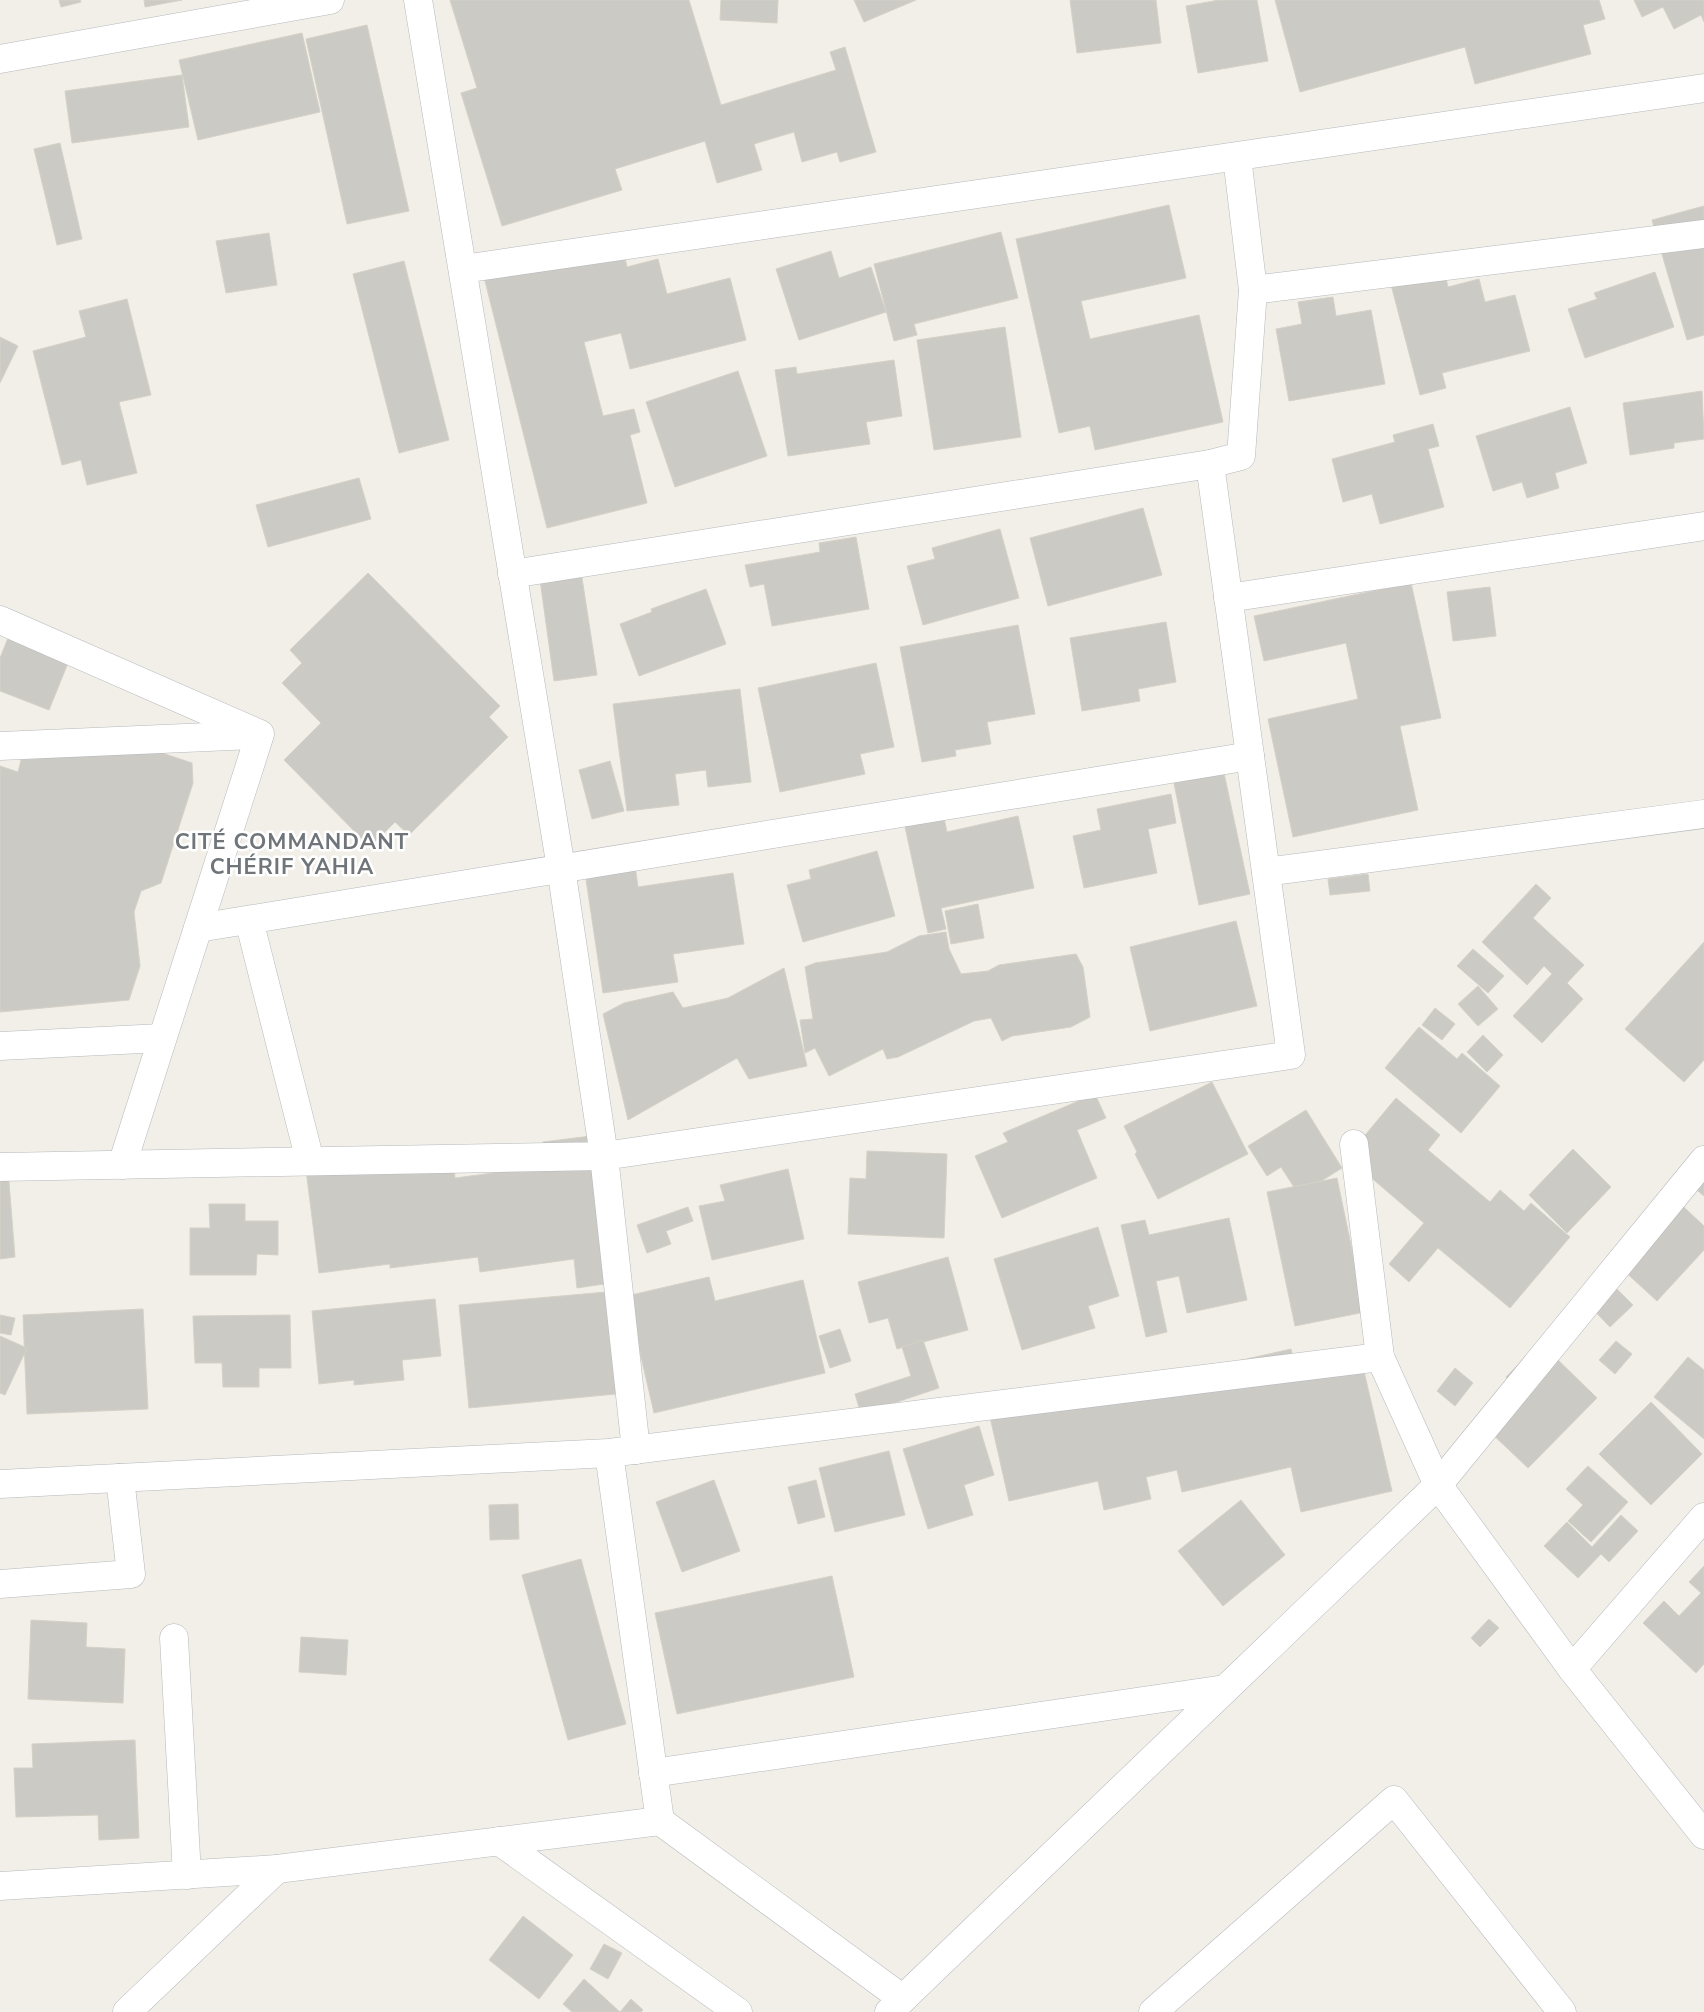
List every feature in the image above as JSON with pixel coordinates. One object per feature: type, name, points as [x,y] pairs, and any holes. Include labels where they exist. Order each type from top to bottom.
[{"type":"street","points":[[0,59],[330,0]]},
{"type":"street","points":[[418,0],[561,868],[604,1156],[636,1450]]},
{"type":"street","points":[[463,269],[1704,88]]},
{"type":"street","points":[[512,574],[1210,464],[1241,456],[1253,290],[1237,156]]},
{"type":"street","points":[[1253,290],[1704,234]]},
{"type":"street","points":[[0,1167],[604,1156],[1291,1055],[1210,464]]},
{"type":"street","points":[[1228,598],[1704,526]]},
{"type":"street","points":[[0,620],[260,734]]},
{"type":"street","points":[[0,746],[260,734]]},
{"type":"street","points":[[122,1165],[260,734]]},
{"type":"street","points":[[198,928],[1250,756]]},
{"type":"street","points":[[1266,872],[1704,814]]},
{"type":"street","points":[[249,920],[310,1161]]},
{"type":"street","points":[[0,1046],[162,1038]]},
{"type":"street","points":[[1354,1144],[1380,1357],[1438,1485],[1572,1668],[1704,1835]]},
{"type":"street","points":[[609,1453],[660,1821],[896,2006],[1438,1485],[1704,1160]]},
{"type":"street","points":[[0,1484],[609,1453],[1380,1357]]},
{"type":"street","points":[[0,1584],[131,1574],[120,1478]]},
{"type":"street","points":[[1572,1668],[1704,1517]]},
{"type":"street","points":[[174,1638],[187,1875]]},
{"type":"street","points":[[653,1773],[1226,1689]]},
{"type":"street","points":[[1153,2012],[1394,1800],[1562,2012]]},
{"type":"street","points":[[0,1886],[277,1869],[660,1821]]},
{"type":"street","points":[[499,1841],[738,2012]]},
{"type":"street","points":[[127,2012],[277,1869]]},
{"type":"building","points":[[59,0],[80,0],[81,2],[61,7]]},
{"type":"building","points":[[144,0],[182,0],[145,7]]},
{"type":"building","points":[[450,0],[689,0],[721,105],[836,70],[830,52],[845,47],[876,152],[840,162],[837,152],[802,162],[794,132],[754,144],[762,170],[717,183],[705,141],[615,169],[622,190],[502,226],[461,93],[477,88]]},
{"type":"building","points":[[721,0],[778,0],[777,23],[720,20]]},
{"type":"building","points":[[854,0],[916,0],[864,22]]},
{"type":"building","points":[[1070,0],[1156,0],[1161,43],[1077,53]]},
{"type":"building","points":[[1219,0],[1257,0],[1268,61],[1198,73],[1186,6]]},
{"type":"building","points":[[1275,0],[1599,0],[1605,19],[1583,25],[1591,54],[1475,84],[1465,47],[1300,92]]},
{"type":"building","points":[[1634,0],[1704,0],[1704,22],[1701,15],[1674,29],[1663,7],[1642,17]]},
{"type":"building","points":[[367,25],[409,211],[347,224],[306,39]]},
{"type":"building","points":[[302,33],[320,112],[198,140],[179,60]]},
{"type":"building","points":[[182,75],[189,127],[72,143],[65,91]]},
{"type":"building","points":[[60,143],[82,239],[57,245],[34,149]]},
{"type":"building","points":[[1169,205],[1186,278],[1081,301],[1090,339],[1199,315],[1223,422],[1095,450],[1090,426],[1059,433],[1016,239]]},
{"type":"building","points":[[1704,206],[1704,335],[1687,340],[1652,220]]},
{"type":"building","points":[[1001,232],[1018,298],[914,324],[917,335],[894,341],[874,264]]},
{"type":"building","points":[[269,233],[277,285],[226,293],[216,241]]},
{"type":"building","points":[[620,235],[627,267],[658,259],[667,294],[730,278],[746,340],[630,369],[621,333],[584,342],[603,416],[634,409],[640,432],[630,435],[647,503],[547,528],[482,269]]},
{"type":"building","points":[[831,251],[839,278],[871,267],[886,312],[799,340],[776,269]]},
{"type":"building","points":[[404,261],[449,440],[399,453],[353,274]]},
{"type":"building","points":[[1442,263],[1448,287],[1479,279],[1485,302],[1515,295],[1530,351],[1442,373],[1446,388],[1420,395],[1389,277]]},
{"type":"building","points":[[1655,272],[1674,327],[1585,358],[1568,309],[1597,299],[1594,293]]},
{"type":"building","points":[[1333,297],[1336,316],[1371,310],[1385,384],[1289,401],[1276,329],[1302,324],[1298,302]]},
{"type":"building","points":[[127,299],[151,395],[119,402],[137,473],[87,485],[81,460],[62,465],[33,351],[86,337],[79,311]]},
{"type":"building","points":[[1005,327],[1021,437],[934,450],[917,340]]},
{"type":"building","points":[[0,337],[18,346],[0,383]]},
{"type":"building","points":[[894,360],[902,416],[866,422],[870,444],[788,456],[775,370],[796,367],[797,374]]},
{"type":"building","points":[[738,371],[767,456],[675,487],[646,402]]},
{"type":"building","points":[[1702,391],[1704,439],[1674,443],[1674,448],[1630,455],[1623,403]]},
{"type":"building","points":[[1570,407],[1587,463],[1555,473],[1559,488],[1527,498],[1522,482],[1493,491],[1476,436]]},
{"type":"building","points":[[1433,424],[1439,446],[1428,449],[1444,507],[1380,524],[1372,494],[1343,502],[1332,459],[1395,442],[1393,435]]},
{"type":"building","points":[[359,478],[371,519],[268,547],[256,505]]},
{"type":"building","points":[[1143,508],[1162,575],[1048,606],[1030,538]]},
{"type":"building","points":[[1000,529],[1019,598],[923,625],[907,566],[935,559],[932,548]]},
{"type":"building","points":[[856,537],[869,609],[772,626],[764,584],[750,587],[745,565],[820,552],[819,543]]},
{"type":"building","points":[[578,552],[597,675],[554,681],[537,558]]},
{"type":"building","points":[[368,573],[500,706],[489,717],[508,737],[409,835],[395,822],[370,847],[284,760],[321,723],[282,683],[302,663],[290,650]]},
{"type":"building","points":[[1411,583],[1441,718],[1400,726],[1418,810],[1293,837],[1268,719],[1358,699],[1346,643],[1264,661],[1254,616]]},
{"type":"building","points":[[1490,587],[1496,636],[1453,641],[1447,592]]},
{"type":"building","points":[[706,589],[726,644],[639,676],[620,624],[652,612],[651,609]]},
{"type":"building","points":[[1166,622],[1176,682],[1138,689],[1140,701],[1082,711],[1070,638]]},
{"type":"building","points":[[1018,625],[1035,714],[987,722],[991,744],[955,750],[956,756],[922,762],[900,647]]},
{"type":"building","points":[[12,628],[72,653],[49,710],[0,691],[0,658]]},
{"type":"building","points":[[876,663],[894,747],[860,754],[865,774],[780,792],[758,688]]},
{"type":"building","points":[[740,689],[751,782],[708,787],[706,770],[675,774],[679,805],[627,811],[613,704]]},
{"type":"building","points":[[147,748],[192,763],[193,783],[161,883],[141,891],[134,912],[140,966],[129,1000],[0,1012],[0,766],[18,772],[21,760]]},
{"type":"building","points":[[1221,759],[1250,894],[1199,905],[1171,769]]},
{"type":"building","points":[[610,761],[624,811],[592,819],[579,770]]},
{"type":"building","points":[[1171,794],[1176,823],[1148,829],[1157,873],[1084,888],[1073,836],[1101,830],[1097,809]]},
{"type":"building","points":[[941,804],[947,832],[1018,816],[1034,888],[941,908],[946,929],[928,933],[902,813]]},
{"type":"building","points":[[877,851],[895,916],[803,942],[787,885],[811,879],[809,870]]},
{"type":"building","points":[[634,858],[638,887],[733,873],[744,944],[673,954],[678,982],[603,993],[584,866]]},
{"type":"building","points":[[1368,874],[1370,891],[1330,895],[1328,879]]},
{"type":"building","points":[[1536,884],[1551,898],[1533,918],[1584,965],[1567,983],[1583,999],[1542,1043],[1513,1016],[1552,974],[1544,966],[1527,985],[1482,942]]},
{"type":"building","points":[[978,904],[984,938],[951,944],[945,911]]},
{"type":"building","points":[[1236,921],[1257,1006],[1150,1031],[1130,947]]},
{"type":"building","points":[[946,932],[949,949],[961,974],[988,971],[999,965],[1076,954],[1083,967],[1090,1017],[1071,1027],[1012,1036],[1002,1041],[991,1018],[974,1021],[898,1057],[887,1059],[883,1049],[829,1076],[815,1048],[805,1053],[800,1020],[813,1019],[805,967],[815,963],[887,952],[919,936]]},
{"type":"building","points":[[1704,942],[1704,1060],[1684,1082],[1625,1029]]},
{"type":"building","points":[[1473,949],[1504,976],[1488,993],[1457,966]]},
{"type":"building","points":[[784,968],[807,1066],[749,1079],[737,1058],[628,1120],[603,1014],[624,1003],[673,992],[683,1008],[728,998]]},
{"type":"building","points":[[1478,986],[1498,1009],[1478,1026],[1458,1004]]},
{"type":"building","points":[[1435,1008],[1455,1024],[1442,1040],[1422,1025]]},
{"type":"building","points":[[1419,1027],[1457,1059],[1462,1053],[1500,1086],[1461,1133],[1385,1068]]},
{"type":"building","points":[[1483,1035],[1503,1055],[1487,1072],[1467,1052]]},
{"type":"building","points":[[1212,1082],[1248,1154],[1158,1199],[1135,1154],[1137,1152],[1124,1126]]},
{"type":"building","points":[[1095,1094],[1106,1118],[1077,1130],[1097,1178],[1002,1218],[975,1156],[1008,1142],[1003,1133]]},
{"type":"building","points":[[1396,1098],[1440,1135],[1428,1150],[1490,1202],[1500,1190],[1524,1211],[1531,1203],[1570,1237],[1510,1308],[1438,1248],[1409,1282],[1389,1264],[1424,1223],[1347,1157]]},
{"type":"building","points":[[1306,1110],[1342,1168],[1299,1195],[1281,1167],[1267,1176],[1248,1146]]},
{"type":"building","points":[[591,1136],[611,1283],[577,1288],[574,1259],[480,1272],[478,1257],[390,1268],[390,1264],[319,1273],[306,1170],[452,1151],[455,1178],[547,1166],[543,1142]]},
{"type":"building","points":[[1573,1149],[1611,1187],[1567,1233],[1529,1195]]},
{"type":"building","points":[[867,1151],[947,1154],[944,1238],[848,1234],[850,1178],[866,1179]]},
{"type":"building","points":[[1704,1163],[1704,1196],[1687,1182]]},
{"type":"building","points":[[788,1169],[804,1239],[712,1260],[699,1206],[725,1201],[720,1185]]},
{"type":"building","points":[[8,1170],[15,1257],[0,1259],[0,1171]]},
{"type":"building","points":[[1337,1178],[1365,1312],[1295,1326],[1267,1192]]},
{"type":"building","points":[[1670,1194],[1704,1226],[1704,1250],[1657,1301],[1610,1258]]},
{"type":"building","points":[[209,1204],[245,1204],[245,1221],[278,1221],[278,1255],[257,1254],[256,1275],[190,1275],[190,1228],[210,1228]]},
{"type":"building","points":[[688,1207],[693,1221],[666,1231],[671,1244],[647,1253],[637,1225]]},
{"type":"building","points":[[1229,1218],[1247,1300],[1187,1313],[1179,1276],[1156,1281],[1167,1332],[1146,1337],[1121,1225],[1145,1220],[1149,1235]]},
{"type":"building","points":[[1098,1227],[1119,1296],[1088,1306],[1095,1328],[1022,1350],[994,1259]]},
{"type":"building","points":[[948,1257],[968,1330],[897,1349],[888,1318],[869,1323],[858,1282]]},
{"type":"building","points":[[1604,1276],[1633,1305],[1610,1327],[1582,1298]]},
{"type":"building","points":[[709,1277],[715,1301],[803,1280],[825,1373],[654,1413],[627,1296]]},
{"type":"building","points":[[606,1292],[616,1394],[469,1408],[459,1305]]},
{"type":"building","points":[[435,1299],[441,1356],[402,1360],[404,1380],[354,1385],[354,1380],[319,1384],[312,1311]]},
{"type":"building","points":[[143,1309],[148,1409],[27,1414],[23,1315]]},
{"type":"building","points":[[0,1315],[15,1318],[11,1335],[0,1333]]},
{"type":"building","points":[[290,1315],[291,1368],[259,1368],[259,1387],[223,1387],[222,1363],[195,1363],[193,1316]]},
{"type":"building","points":[[1560,1322],[1552,1354],[1597,1398],[1528,1468],[1490,1432],[1525,1396],[1506,1377]]},
{"type":"building","points":[[840,1329],[851,1361],[830,1368],[819,1336]]},
{"type":"building","points":[[0,1336],[27,1348],[5,1395],[0,1393]]},
{"type":"building","points":[[923,1340],[939,1388],[861,1414],[855,1394],[911,1376],[902,1347]]},
{"type":"building","points":[[1616,1341],[1632,1354],[1615,1374],[1599,1360]]},
{"type":"building","points":[[1291,1349],[1295,1364],[1359,1350],[1392,1491],[1301,1512],[1291,1467],[1182,1492],[1177,1470],[1146,1477],[1151,1499],[1104,1510],[1098,1481],[1009,1501],[990,1417]]},
{"type":"building","points":[[1688,1357],[1704,1370],[1704,1439],[1654,1397]]},
{"type":"building","points":[[1455,1368],[1473,1383],[1455,1406],[1437,1391]]},
{"type":"building","points":[[1651,1402],[1702,1454],[1651,1505],[1599,1454]]},
{"type":"building","points":[[979,1426],[994,1475],[964,1485],[973,1515],[928,1529],[903,1449]]},
{"type":"building","points":[[889,1451],[905,1515],[835,1532],[819,1468]]},
{"type":"building","points":[[1588,1466],[1628,1502],[1591,1542],[1568,1521],[1583,1505],[1566,1489]]},
{"type":"building","points":[[714,1480],[740,1551],[682,1572],[656,1502]]},
{"type":"building","points":[[816,1480],[825,1517],[798,1524],[788,1487]]},
{"type":"building","points":[[1241,1500],[1285,1555],[1223,1606],[1178,1551]]},
{"type":"building","points":[[518,1504],[519,1539],[490,1540],[489,1505]]},
{"type":"building","points":[[1621,1515],[1638,1531],[1609,1562],[1601,1554],[1578,1578],[1544,1546],[1567,1522],[1592,1547]]},
{"type":"building","points":[[581,1559],[626,1724],[568,1740],[522,1575]]},
{"type":"building","points":[[1704,1566],[1704,1664],[1696,1673],[1643,1623],[1664,1601],[1679,1616],[1701,1593],[1689,1582]]},
{"type":"building","points":[[832,1576],[854,1677],[677,1714],[655,1613]]},
{"type":"building","points":[[1489,1619],[1499,1628],[1480,1647],[1471,1638]]},
{"type":"building","points":[[31,1620],[87,1623],[86,1647],[125,1649],[123,1703],[28,1699]]},
{"type":"building","points":[[301,1637],[348,1640],[346,1675],[299,1672]]},
{"type":"building","points":[[135,1740],[139,1838],[99,1840],[98,1815],[16,1817],[14,1768],[33,1768],[32,1744]]},
{"type":"building","points":[[523,1916],[573,1955],[539,1999],[489,1960]]},
{"type":"building","points":[[604,1944],[622,1953],[608,1979],[590,1969]]},
{"type":"building","points":[[584,1979],[620,2012],[572,2012],[563,2004]]},
{"type":"building","points":[[631,1999],[643,2010],[641,2012],[620,2012]]},
{"type":"district","name":"CITÉ COMMANDANT CHÉRIF YAHIA","points":[[292,854]]}]
